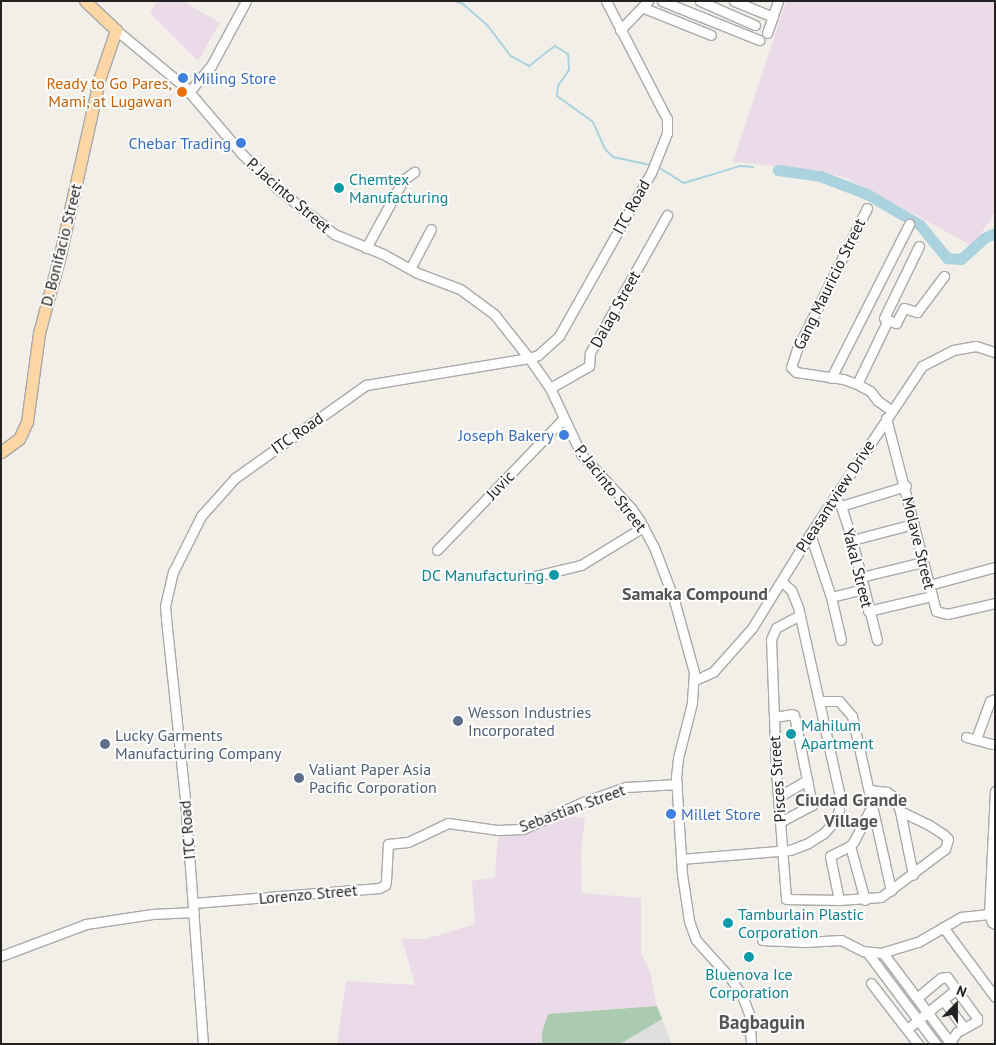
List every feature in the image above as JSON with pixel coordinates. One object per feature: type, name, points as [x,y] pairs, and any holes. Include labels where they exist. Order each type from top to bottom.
[{"type":"main road","points":[[85,1],[116,30]]},
{"type":"main road","name":"D. Bonifacio Street","points":[[1,452],[19,439],[28,422],[39,333],[62,248],[98,80],[116,30]]},
{"type":"street","points":[[189,92],[211,66],[246,1]]},
{"type":"street","name":"ITC Road","points":[[203,1044],[193,907],[165,606],[173,572],[201,516],[235,478],[366,385],[530,358],[538,355],[559,336],[651,172],[667,133],[667,119],[606,1]]},
{"type":"street","points":[[662,1],[759,40]]},
{"type":"street","points":[[691,13],[695,1]]},
{"type":"street","points":[[700,1],[755,25]]},
{"type":"street","points":[[721,25],[729,1]]},
{"type":"street","points":[[734,1],[773,17]]},
{"type":"street","points":[[767,33],[776,2]]},
{"type":"street","points":[[620,30],[646,4],[711,35]]},
{"type":"street","name":"P. Jacinto Street","points":[[116,30],[189,92],[221,132],[277,188],[334,234],[410,269],[460,289],[494,314],[530,358],[550,388],[581,454],[631,508],[643,527],[659,560],[677,607],[689,648],[695,680],[692,703],[678,758],[676,784],[686,908],[694,936],[732,980],[743,998],[750,1014],[751,1044]]},
{"type":"street","points":[[366,248],[403,180],[414,172]]},
{"type":"street","name":"Gang Mauricio Street","points":[[867,208],[791,364],[796,372],[858,384],[870,391],[878,401],[891,410]]},
{"type":"street","name":"Dalag Street","points":[[550,388],[589,366],[590,353],[667,215]]},
{"type":"street","points":[[831,378],[909,224]]},
{"type":"street","points":[[410,269],[430,229]]},
{"type":"street","points":[[919,246],[884,318],[896,323],[904,308],[917,312],[944,276]]},
{"type":"street","points":[[858,384],[888,320]]},
{"type":"street","name":"Pleasantview Drive","points":[[695,680],[707,676],[718,667],[752,628],[810,534],[922,366],[953,350],[976,346],[995,352]]},
{"type":"street","name":"Molave Street","points":[[886,418],[906,486],[936,611],[944,614],[994,605]]},
{"type":"street","name":"Juvic","points":[[436,550],[563,419]]},
{"type":"street","points":[[841,506],[906,486]]},
{"type":"street","name":"Yakal Street","points":[[835,498],[841,506],[852,540],[868,611],[877,640]]},
{"type":"street","points":[[852,540],[914,524]]},
{"type":"street","points":[[527,578],[581,565],[643,527]]},
{"type":"street","points":[[810,534],[831,597],[841,640]]},
{"type":"street","points":[[861,577],[923,562]]},
{"type":"street","points":[[929,585],[995,567]]},
{"type":"street","points":[[681,859],[782,851],[808,843],[824,833],[836,819],[839,810],[839,792],[820,701],[794,594],[782,582]]},
{"type":"street","points":[[831,597],[863,590]]},
{"type":"street","points":[[868,611],[932,596]]},
{"type":"street","name":"Pisces Street","points":[[800,616],[776,628],[772,635],[778,797],[786,898],[839,900]]},
{"type":"street","points":[[976,740],[990,701],[995,699]]},
{"type":"street","points":[[820,701],[839,702],[849,711],[869,790],[891,891]]},
{"type":"street","points":[[774,716],[794,715],[812,805],[780,822]]},
{"type":"street","points":[[966,737],[992,744]]},
{"type":"street","points":[[778,797],[807,780]]},
{"type":"street","name":"Sebastian Street","points":[[386,847],[389,843],[408,842],[448,823],[497,830],[523,829],[583,802],[626,787],[676,784]]},
{"type":"street","points":[[869,790],[881,790],[892,795],[900,811],[913,875]]},
{"type":"street","points":[[995,791],[989,914],[992,922],[995,924]]},
{"type":"street","points":[[872,806],[860,833],[850,846],[830,856],[839,900],[865,900],[880,897],[913,875],[945,849],[948,838],[930,825],[900,811]]},
{"type":"street","points":[[850,846],[865,900]]},
{"type":"street","name":"Lorenzo Street","points":[[1,956],[86,924],[193,907],[379,888],[385,885],[386,881],[386,847]]},
{"type":"street","points":[[762,940],[805,942],[841,940],[867,952],[883,953],[918,942],[961,917],[989,914]]},
{"type":"street","points":[[943,927],[995,997]]},
{"type":"street","points":[[867,952],[936,1044]]},
{"type":"street","points":[[883,953],[918,997],[950,1043],[963,1027],[977,1020],[944,977],[918,997]]},
{"type":"street","points":[[871,983],[918,1044]]},
{"type":"street","points":[[907,1029],[955,990]]},
{"type":"street","points":[[943,1000],[963,1027]]},
{"type":"shaded area","points":[[157,1],[183,1],[220,23],[198,61],[150,13]]},
{"type":"shaded area","points":[[786,1],[995,1],[995,212],[973,246],[846,178],[817,170],[733,162]]},
{"type":"shaded area","points":[[558,815],[585,818],[581,850],[582,893],[641,898],[641,953],[650,972],[657,1006],[548,1014],[542,1032],[542,1044],[337,1044],[346,981],[415,985],[402,939],[426,939],[475,924],[472,881],[495,877],[498,832]]},
{"type":"shaded area","points":[[662,1019],[672,1044],[620,1044],[643,1029]]},
{"type":"green space","points":[[657,1006],[662,1019],[620,1044],[542,1044],[542,1032],[548,1014]]},
{"type":"waterway","points":[[455,1],[463,4],[488,26],[511,56],[529,66],[555,46],[568,54],[569,70],[558,86],[557,96],[593,122],[605,149],[613,157],[650,165]]},
{"type":"waterway","points":[[658,167],[684,183],[740,166],[753,167]]},
{"type":"waterway","points":[[778,170],[820,176],[867,194],[920,225],[947,258],[961,259],[984,238],[995,233]]},
{"type":"place","name":"Miling Store","points":[[183,78]]},
{"type":"place","name":"Ready to Go Pares, Mami, at Lugawan","points":[[182,92]]},
{"type":"place","name":"Chebar Trading","points":[[241,143]]},
{"type":"place","name":"Chemtex Manufacturing","points":[[339,188]]},
{"type":"place","name":"Joseph Bakery","points":[[564,435]]},
{"type":"place","name":"DC Manufacturing","points":[[554,575]]},
{"type":"place","name":"Wesson Industries Incorporated","points":[[458,721]]},
{"type":"place","name":"Mahilum Apartment","points":[[791,734]]},
{"type":"place","name":"Lucky Garments Manufacturing Company","points":[[105,744]]},
{"type":"place","name":"Valiant Paper Asia Pacific Corporation","points":[[299,778]]},
{"type":"place","name":"Millet Store","points":[[671,814]]},
{"type":"place","name":"Tamburlain Plastic Corporation","points":[[728,923]]},
{"type":"place","name":"Bluenova Ice Corporation","points":[[749,957]]},
{"type":"district","name":"Samaka Compound","points":[[695,594]]},
{"type":"district","name":"Ciudad Grande Village","points":[[851,811]]},
{"type":"district","name":"Bagbaguin","points":[[762,1023]]}]
